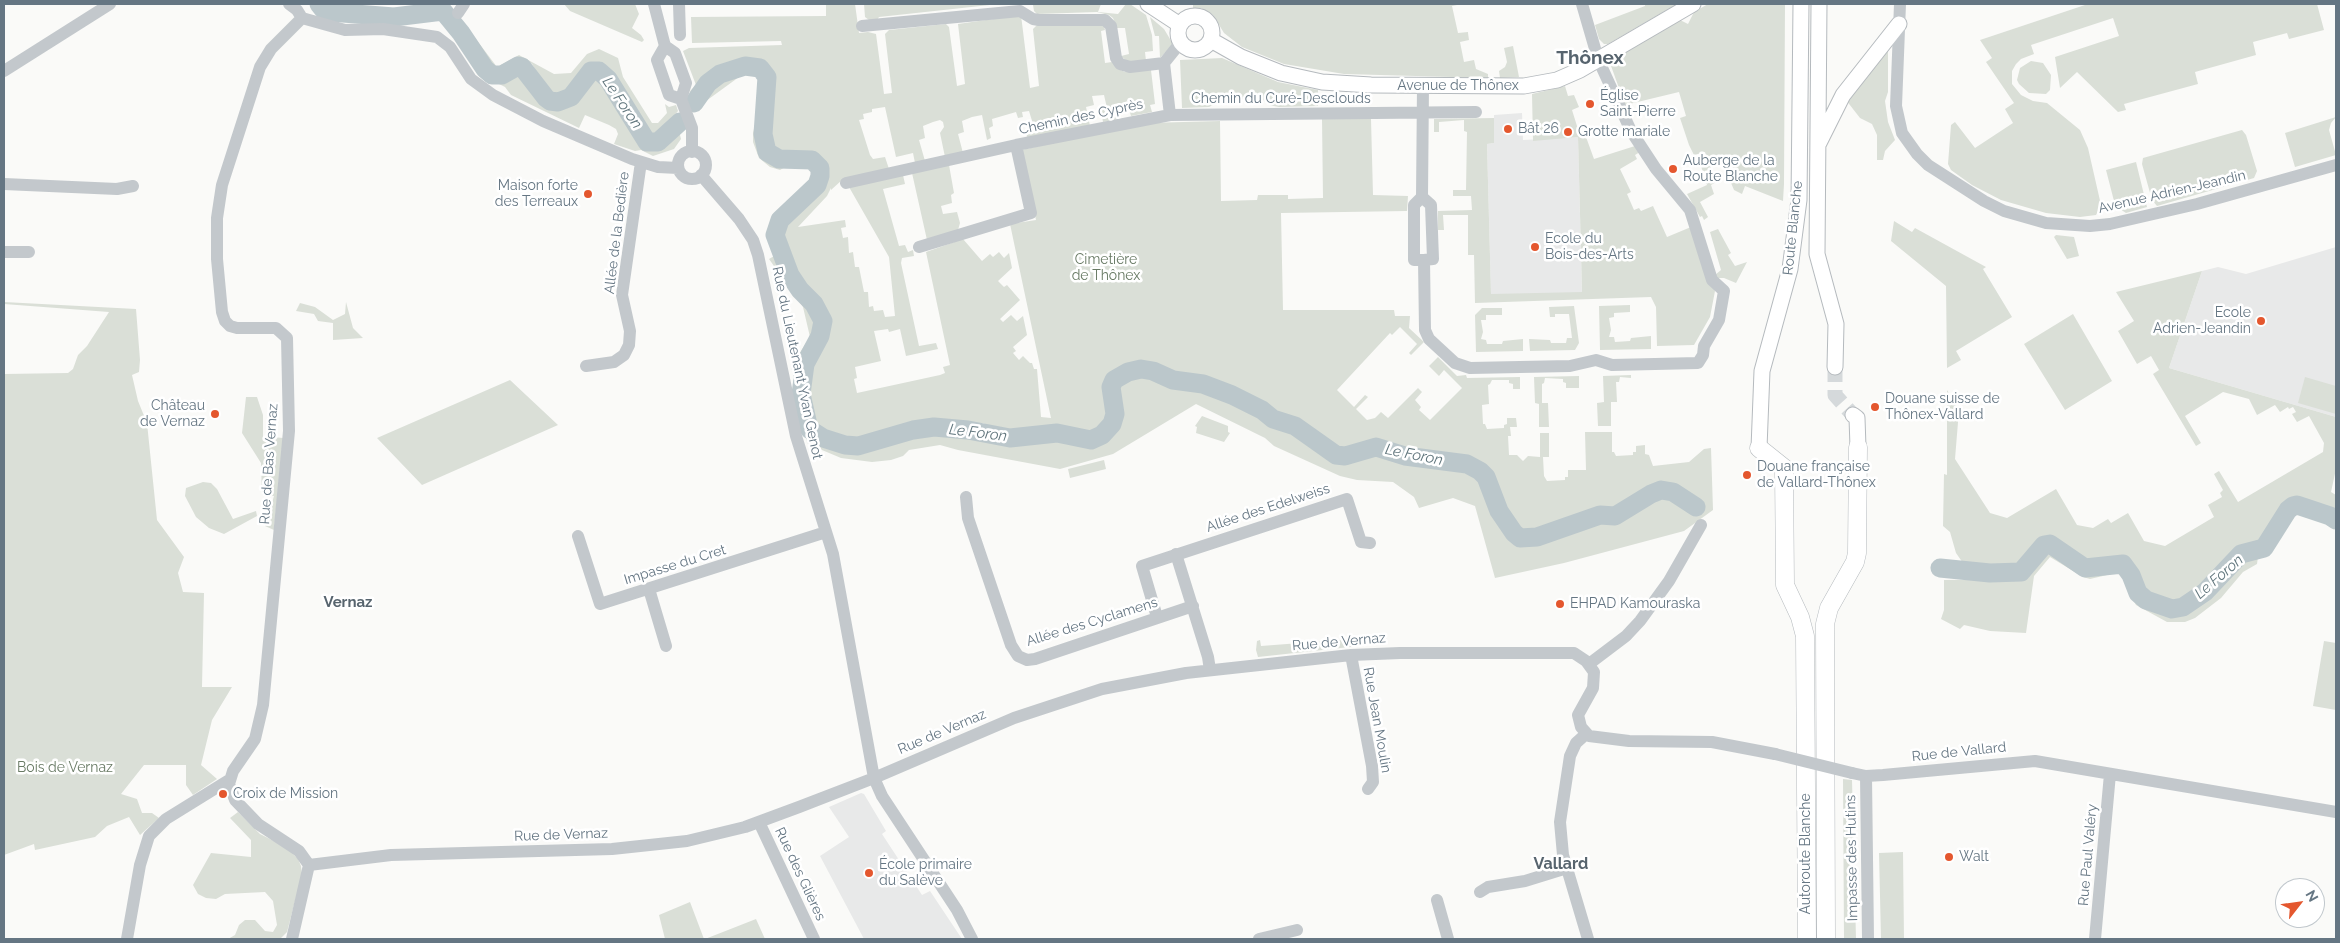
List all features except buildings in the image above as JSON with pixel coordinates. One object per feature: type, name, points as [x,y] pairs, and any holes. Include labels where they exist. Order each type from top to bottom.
[{"type":"highway","name":"Autoroute Blanche","points":[[1826,939],[1825,624],[1829,608],[1855,562],[1858,552],[1858,447]]},
{"type":"highway","name":"Autoroute Blanche","points":[[1759,448],[1784,468],[1786,585],[1800,617],[1805,636],[1807,939]]},
{"type":"main road","points":[[1148,4],[1180,25]]},
{"type":"main road","name":"Avenue de Thônex","points":[[1211,40],[1260,65],[1300,78],[1345,84],[1508,87],[1536,85],[1574,73],[1694,4]]},
{"type":"main road","name":"Route Blanche","points":[[1759,448],[1762,371],[1790,269],[1799,195],[1801,4]]},
{"type":"main road","name":"Route Blanche","points":[[1819,4],[1817,254],[1836,324],[1835,367]]},
{"type":"main road","points":[[1190,17],[1205,18],[1212,27],[1211,40],[1206,47],[1198,50],[1188,49],[1181,42],[1178,33],[1180,25],[1190,17]]},
{"type":"main road","points":[[1818,147],[1843,95],[1899,24]]},
{"type":"main road","points":[[1853,415],[1857,418],[1858,447]]},
{"type":"street","points":[[4,72],[110,4]]},
{"type":"street","points":[[289,4],[297,10],[302,18],[346,30],[383,29],[437,36],[450,48],[471,80],[542,121],[641,162],[658,167],[678,168]]},
{"type":"street","points":[[654,4],[665,46],[676,54],[686,83],[681,99],[692,128],[692,152]]},
{"type":"street","points":[[680,4],[680,35]]},
{"type":"street","points":[[1424,260],[1426,334],[1454,363],[1470,368],[1570,366],[1596,360],[1612,365],[1698,363],[1703,356],[1704,346],[1719,320],[1724,292],[1712,280],[1690,210],[1656,170],[1631,131],[1598,59],[1582,4]]},
{"type":"street","name":"Avenue Adrien-Jeandin","points":[[1900,4],[1896,106],[1898,124],[1907,141],[1928,165],[1984,201],[2004,211],[2027,219],[2066,225],[2110,224],[2197,204],[2336,166]]},
{"type":"street","points":[[862,26],[1028,9],[1034,19],[1039,20],[1105,20],[1111,26],[1116,58],[1120,64],[1130,67],[1164,63],[1181,42]]},
{"type":"street","name":"Rue de Bas Vernaz","points":[[229,780],[252,745],[258,730],[263,705],[290,421],[287,338],[276,328],[237,328],[230,326],[225,321],[222,312],[217,259],[217,210],[222,185],[260,66],[271,50],[302,18]]},
{"type":"street","points":[[665,46],[657,60],[669,95],[681,99]]},
{"type":"street","points":[[1164,63],[1170,115]]},
{"type":"street","points":[[1422,86],[1422,197],[1414,205],[1414,260],[1434,259],[1431,205],[1422,197]]},
{"type":"street","name":"Chemin du Curé-Desclouds","points":[[1170,115],[1476,112]]},
{"type":"street","name":"Chemin des Cyprès","points":[[919,247],[1030,214],[1016,146],[1170,115]]},
{"type":"street","points":[[846,184],[1016,146]]},
{"type":"street","points":[[692,152],[701,155],[705,161],[705,169],[701,175],[694,179],[687,178],[680,173],[678,168],[681,157],[692,152]]},
{"type":"street","name":"Allée de la Bedière","points":[[586,366],[614,362],[624,355],[629,345],[630,331],[622,295],[641,162]]},
{"type":"street","name":"Rue du Lieutenant Yvan Genot","points":[[701,175],[739,219],[756,247],[796,436],[826,532],[853,654],[861,711],[874,778],[882,796],[957,910],[972,939]]},
{"type":"street","points":[[4,184],[117,189],[133,186]]},
{"type":"street","points":[[4,252],[29,252]]},
{"type":"street","name":"Allée des Cyclamens","points":[[966,497],[970,525],[1011,645],[1018,656],[1027,660],[1035,658],[1192,606]]},
{"type":"street","name":"Allée des Edelweiss","points":[[1157,618],[1142,566],[1176,554],[1347,499],[1361,542],[1370,543]]},
{"type":"street","points":[[1588,939],[1567,868],[1560,822],[1572,750],[1586,734],[1578,718],[1594,684],[1594,672],[1589,664],[1626,636],[1640,621],[1669,581],[1701,525]]},
{"type":"street","name":"Impasse du Cret","points":[[578,536],[600,604],[826,532]]},
{"type":"street","points":[[1176,554],[1210,670]]},
{"type":"street","points":[[650,589],[666,646]]},
{"type":"street","name":"Rue de Vernaz","points":[[309,865],[391,855],[612,849],[652,846],[717,834],[758,822],[874,778],[1044,706],[1102,689],[1152,678],[1351,655],[1571,653],[1580,656],[1589,664]]},
{"type":"street","name":"Rue Jean Moulin","points":[[1351,655],[1372,766],[1373,782],[1368,789]]},
{"type":"street","name":"Rue de Vallard","points":[[1586,734],[1596,738],[1629,741],[1712,742],[1775,754],[1866,776],[2024,761],[2050,763],[2336,812]]},
{"type":"street","name":"Rue Paul Valéry","points":[[2095,939],[2110,774]]},
{"type":"street","name":"Impasse des Hutins","points":[[1866,776],[1868,939]]},
{"type":"street","points":[[127,939],[140,865],[150,836],[166,819],[229,780],[230,793],[235,800],[258,824],[299,851],[309,865],[292,939]]},
{"type":"street","name":"Rue des Glières","points":[[758,822],[814,939]]},
{"type":"street","points":[[1480,892],[1488,887],[1525,881],[1567,868]]},
{"type":"street","points":[[1437,900],[1448,939]]},
{"type":"street","points":[[1260,939],[1297,930]]},
{"type":"shaded area","name":"Ecole du Bois-des-Arts","points":[[1522,113],[1523,140],[1578,137],[1582,293],[1491,295],[1487,144],[1494,143],[1494,115]]},
{"type":"shaded area","name":"Ecole Adrien-Jeandin","points":[[2336,247],[2336,417],[2169,368],[2202,271],[2218,267],[2246,274]]},
{"type":"shaded area","name":"École primaire du Salève","points":[[861,793],[864,794],[886,831],[882,834],[922,895],[930,891],[962,939],[864,939],[820,856],[849,837],[829,807]]},
{"type":"green space","points":[[564,4],[635,4],[639,14],[632,28],[644,40],[642,42],[570,11]]},
{"type":"green space","name":"Cimetière de Thônex","points":[[826,4],[855,4],[859,33],[868,32],[876,34],[884,94],[892,93],[885,34],[889,30],[946,24],[949,27],[957,86],[965,84],[958,24],[1021,15],[1030,88],[1039,86],[1033,29],[1037,25],[1104,26],[1105,30],[1101,31],[1105,63],[1112,62],[1118,69],[1125,72],[1151,70],[1155,104],[1150,105],[1152,112],[1131,116],[1129,109],[1119,111],[1120,119],[1103,122],[1101,110],[1107,108],[1104,95],[1092,96],[1094,105],[1086,107],[1090,126],[1027,139],[1026,126],[1033,124],[1029,111],[1022,112],[1023,117],[1018,118],[1016,112],[992,119],[993,126],[989,128],[991,138],[987,140],[982,115],[972,117],[962,121],[964,132],[958,134],[963,153],[945,157],[940,133],[944,127],[943,122],[940,120],[923,126],[925,138],[919,140],[925,161],[915,163],[913,153],[896,157],[885,107],[872,109],[872,112],[863,114],[864,119],[859,120],[870,155],[873,159],[885,157],[889,169],[842,180],[831,190],[831,188],[827,196],[798,227],[845,220],[846,227],[841,228],[843,238],[848,237],[849,253],[853,252],[855,267],[859,267],[864,292],[868,292],[869,307],[873,306],[874,311],[883,310],[885,317],[895,316],[889,257],[849,187],[903,175],[905,184],[883,189],[899,246],[905,245],[908,252],[913,250],[914,256],[902,258],[901,263],[919,346],[936,343],[938,349],[906,356],[900,329],[889,332],[888,329],[874,331],[881,361],[855,367],[857,378],[854,379],[857,393],[945,373],[943,367],[950,365],[926,252],[963,239],[982,261],[990,254],[993,257],[999,252],[1004,258],[1009,253],[1012,268],[998,281],[1004,287],[1007,285],[1020,300],[1000,319],[1003,322],[1011,315],[1017,321],[1023,316],[1027,335],[1013,347],[1016,351],[1013,353],[1019,360],[1023,356],[1032,363],[1034,369],[1037,369],[1041,417],[1051,418],[1010,224],[1036,220],[1021,150],[1147,123],[1220,121],[1221,201],[1257,200],[1258,195],[1288,195],[1288,199],[1323,198],[1322,119],[1371,119],[1373,195],[1408,196],[1407,211],[1281,213],[1283,310],[1394,310],[1395,316],[1410,316],[1409,328],[1424,342],[1411,355],[1409,353],[1417,344],[1400,327],[1392,335],[1390,333],[1337,390],[1354,407],[1365,395],[1368,397],[1356,409],[1367,420],[1375,418],[1381,412],[1388,418],[1418,388],[1422,392],[1415,400],[1421,407],[1419,410],[1430,420],[1462,388],[1444,370],[1439,376],[1429,366],[1438,357],[1457,376],[1466,375],[1467,378],[1520,377],[1520,389],[1513,389],[1513,384],[1509,383],[1509,380],[1492,380],[1488,385],[1489,404],[1482,405],[1483,424],[1485,424],[1487,429],[1504,428],[1504,425],[1507,424],[1507,418],[1516,418],[1517,427],[1510,427],[1511,436],[1508,436],[1509,455],[1517,455],[1523,461],[1528,456],[1540,457],[1540,433],[1549,433],[1549,457],[1543,457],[1544,476],[1547,481],[1565,480],[1565,477],[1568,477],[1568,470],[1586,470],[1585,432],[1612,432],[1612,452],[1616,456],[1633,455],[1633,452],[1636,452],[1636,446],[1645,445],[1645,454],[1649,455],[1653,466],[1689,462],[1704,449],[1711,448],[1713,510],[1684,531],[1564,563],[1495,578],[1475,506],[1453,498],[1419,508],[1414,497],[1393,482],[1357,480],[1340,476],[1274,446],[1265,438],[1196,404],[1113,454],[1060,469],[940,445],[909,450],[903,456],[891,460],[872,462],[841,458],[810,445],[807,443],[805,430],[813,436],[851,449],[878,447],[887,441],[918,431],[934,430],[954,430],[1013,441],[983,423],[976,427],[927,425],[861,442],[844,441],[825,435],[810,422],[805,391],[806,372],[816,352],[804,364],[796,388],[791,366],[810,337],[803,307],[769,259],[774,256],[768,240],[772,222],[786,204],[812,182],[812,168],[785,167],[780,170],[770,167],[759,158],[753,142],[753,133],[760,105],[761,78],[755,73],[739,77],[695,109],[690,91],[696,85],[683,51],[689,48],[782,45],[781,41],[692,43],[691,17],[826,16]]},
{"type":"green space","points":[[864,4],[999,4],[879,17],[877,20],[869,20],[865,17]]},
{"type":"green space","points":[[1101,4],[1098,12],[1118,14],[1126,4],[1130,4],[1146,15],[1152,35],[1153,51],[1145,52],[1146,61],[1129,63],[1121,56],[1129,54],[1125,28],[1117,28],[1113,18],[1109,15],[1097,12],[1037,14],[1034,11],[1033,5]]},
{"type":"green space","points":[[1193,4],[1462,4],[1452,6],[1458,33],[1468,32],[1469,40],[1460,42],[1464,62],[1474,60],[1476,69],[1488,74],[1488,78],[1344,74],[1284,64],[1242,47],[1224,33],[1213,15],[1201,8],[1193,8]]},
{"type":"green space","points":[[1645,4],[1677,4],[1608,44],[1604,44],[1599,39],[1595,25],[1645,6]]},
{"type":"green space","points":[[1708,4],[1785,4],[1784,184],[1783,201],[1745,186],[1742,194],[1734,190],[1729,178],[1736,175],[1730,158],[1710,165],[1716,182],[1711,185],[1714,194],[1700,202],[1708,217],[1704,220],[1702,216],[1700,217],[1687,194],[1707,185],[1701,166],[1709,163],[1705,152],[1694,155],[1689,145],[1680,118],[1686,116],[1679,92],[1625,105],[1610,63],[1613,59],[1680,20],[1688,24],[1694,12]]},
{"type":"green space","points":[[2088,4],[2317,4],[2324,30],[2289,39],[2287,33],[2253,42],[2256,55],[2195,72],[2198,84],[2124,104],[2126,110],[2118,112],[2077,72],[2060,88],[2055,57],[2119,36],[2113,18],[2031,45],[2034,54],[2021,59],[2016,64],[2012,71],[2012,84],[2021,95],[2033,101],[2047,103],[2080,130],[2088,148],[2101,205],[2096,215],[2080,217],[2046,213],[2001,200],[1972,185],[1951,170],[1948,164],[1951,125],[1955,122],[1975,148],[2013,123],[2005,109],[2014,103],[1986,62],[1992,58],[1980,40]]},
{"type":"green space","points":[[1150,17],[1164,29],[1173,44],[1160,58],[1159,36],[1155,36]]},
{"type":"green space","points":[[456,19],[463,22],[497,67],[519,55],[554,74],[571,73],[587,54],[599,49],[618,58],[623,77],[652,123],[658,123],[667,113],[665,104],[669,107],[676,105],[678,111],[659,135],[647,135],[628,101],[607,72],[596,64],[589,66],[571,88],[559,96],[545,87],[532,64],[525,60],[520,58],[498,70],[490,68]]},
{"type":"green space","points":[[1888,45],[1888,92],[1885,101],[1888,122],[1895,140],[1885,151],[1883,160],[1877,160],[1877,135],[1872,124],[1860,118],[1846,100]]},
{"type":"green space","points":[[1513,46],[1519,77],[1500,78],[1499,71],[1505,67],[1507,62],[1504,48]]},
{"type":"green space","points":[[1222,58],[1278,82],[1318,90],[1318,106],[1279,107],[1269,105],[1262,99],[1223,100],[1209,107],[1182,108],[1180,60]]},
{"type":"green space","points":[[2031,61],[2043,63],[2051,75],[2050,90],[2046,94],[2029,93],[2017,80],[2020,68]]},
{"type":"green space","points":[[519,71],[539,97],[548,105],[559,108],[572,102],[590,78],[600,75],[607,82],[645,145],[654,149],[679,131],[681,139],[674,149],[653,156],[641,150],[635,151],[614,144],[618,134],[616,129],[609,125],[585,115],[579,128],[511,95],[505,87],[493,81]]},
{"type":"green space","points":[[1565,86],[1568,96],[1574,95],[1579,107],[1572,110],[1577,126],[1582,126],[1594,159],[1635,146],[1640,152],[1635,155],[1637,159],[1620,169],[1631,192],[1627,194],[1634,210],[1639,208],[1641,211],[1653,206],[1667,237],[1691,227],[1715,291],[1710,317],[1694,345],[1657,346],[1656,307],[1651,297],[1475,303],[1474,255],[1468,255],[1468,215],[1443,215],[1444,230],[1438,230],[1438,211],[1472,210],[1471,196],[1453,196],[1453,190],[1466,190],[1467,132],[1464,131],[1464,120],[1439,122],[1439,132],[1434,132],[1434,119],[1494,118],[1494,143],[1487,144],[1491,294],[1582,292],[1578,137],[1533,141],[1532,94]]},
{"type":"green space","points":[[2336,117],[2331,123],[2329,130],[2336,155],[2295,167],[2285,133]]},
{"type":"green space","points":[[2242,130],[2246,135],[2257,171],[2254,178],[2157,206],[2152,200],[2142,164],[2143,158]]},
{"type":"green space","points":[[2136,162],[2147,207],[2126,213],[2117,207],[2114,201],[2106,170]]},
{"type":"green space","points":[[949,165],[954,193],[951,195],[952,203],[941,206],[943,214],[957,212],[960,223],[958,230],[927,240],[912,173]]},
{"type":"green space","points":[[1894,221],[1912,232],[1915,228],[1986,267],[1983,269],[2012,317],[1956,351],[1961,360],[1947,368],[1946,286],[1891,241]]},
{"type":"green space","points":[[1718,229],[1731,253],[1728,255],[1735,266],[1747,262],[1736,283],[1724,278],[1716,278],[1715,275],[1721,270],[1710,232]]},
{"type":"green space","points":[[2056,235],[2074,237],[2079,256],[2067,259],[2054,237]]},
{"type":"green space","points":[[2202,271],[2169,368],[2336,417],[2336,469],[2331,492],[2336,495],[2336,513],[2301,500],[2290,500],[2264,543],[2258,546],[2243,548],[2213,579],[2190,599],[2174,604],[2147,596],[2124,561],[2114,559],[2085,565],[2060,544],[2049,540],[2039,544],[2020,569],[1965,566],[1956,553],[1950,532],[1943,526],[1944,474],[1947,475],[1947,390],[1959,410],[1955,459],[1990,513],[2007,518],[2056,489],[2077,525],[2093,528],[2108,519],[2111,523],[2128,513],[2144,541],[2165,546],[2214,517],[2208,505],[2222,497],[2220,493],[2223,490],[2214,474],[2219,471],[2238,502],[2323,452],[2324,443],[2309,416],[2297,422],[2292,414],[2296,412],[2293,407],[2289,409],[2288,407],[2280,412],[2275,405],[2257,415],[2249,399],[2223,392],[2185,416],[2201,443],[2196,446],[2153,374],[2159,370],[2151,356],[2137,364],[2118,331],[2134,321],[2116,292]]},
{"type":"green space","name":"Bois de Vernaz","points":[[4,302],[136,309],[140,360],[139,372],[132,375],[138,401],[147,423],[157,520],[184,557],[178,573],[183,592],[204,593],[202,687],[232,687],[212,720],[201,765],[217,779],[193,795],[186,785],[186,765],[144,765],[121,794],[137,799],[142,813],[152,813],[159,818],[140,835],[129,817],[107,826],[95,837],[35,850],[34,844],[4,855],[4,374],[68,373],[73,369],[78,355],[87,346],[109,312],[4,304]]},
{"type":"green space","points":[[346,302],[353,328],[363,338],[333,340],[333,323],[318,321],[314,314],[296,311],[300,303],[315,307],[333,320],[345,314]]},
{"type":"green space","points":[[1630,305],[1630,312],[1614,313],[1614,317],[1609,318],[1611,330],[1609,337],[1614,337],[1615,342],[1651,336],[1651,349],[1600,350],[1599,306]]},
{"type":"green space","points":[[1574,306],[1579,343],[1575,350],[1530,351],[1529,339],[1550,340],[1551,343],[1566,343],[1567,338],[1572,338],[1569,314],[1555,314],[1555,317],[1550,317],[1549,307]]},
{"type":"green space","points":[[1482,308],[1502,308],[1502,315],[1486,315],[1486,320],[1481,320],[1483,332],[1481,339],[1486,340],[1487,344],[1502,344],[1503,341],[1523,339],[1523,351],[1476,352],[1475,315]]},
{"type":"green space","points":[[2073,314],[2112,381],[2065,410],[2024,344]]},
{"type":"green space","points":[[1631,375],[1631,378],[1620,377],[1619,382],[1616,382],[1617,402],[1611,402],[1611,426],[1598,426],[1597,403],[1604,402],[1603,376]]},
{"type":"green space","points":[[1579,376],[1579,388],[1566,388],[1566,383],[1563,382],[1563,379],[1545,378],[1542,384],[1542,403],[1548,403],[1549,427],[1539,427],[1539,404],[1535,403],[1534,377]]},
{"type":"green space","points":[[2305,377],[2336,386],[2336,414],[2298,403]]},
{"type":"green space","points":[[510,380],[558,425],[422,485],[377,438]]},
{"type":"green space","points":[[246,397],[257,397],[263,415],[263,436],[283,438],[274,530],[265,526],[274,496],[262,495],[261,463],[242,433]]},
{"type":"green space","points":[[1202,416],[1228,426],[1228,432],[1230,433],[1224,442],[1196,433],[1197,427],[1195,426]]},
{"type":"green space","points":[[1104,460],[1106,469],[1070,478],[1068,469]]},
{"type":"green space","points":[[203,482],[211,483],[217,489],[233,519],[256,511],[257,516],[224,534],[209,528],[196,517],[185,496],[186,488]]},
{"type":"green space","points":[[2046,549],[2050,549],[2087,573],[2096,574],[2114,568],[2124,569],[2129,576],[2131,586],[2140,599],[2154,608],[2170,612],[2180,611],[2198,603],[2210,594],[2242,560],[2258,557],[2257,564],[2243,572],[2221,598],[2195,618],[2185,622],[2167,622],[2136,605],[2120,572],[2090,579],[2083,577],[2050,557],[2034,576],[2026,633],[1990,631],[1964,625],[1960,629],[1941,619],[1944,610],[1944,580],[2019,579]]},
{"type":"green space","points":[[1360,636],[1361,645],[1359,646],[1258,657],[1256,650],[1257,641],[1260,640],[1261,646],[1352,639]]},
{"type":"green space","points":[[2324,641],[2336,643],[2336,710],[2313,706]]},
{"type":"green space","points":[[1843,779],[1852,780],[1856,939],[1844,939]]},
{"type":"green space","points":[[238,812],[260,834],[288,848],[298,859],[301,866],[302,874],[287,932],[280,939],[228,939],[235,935],[239,925],[245,920],[255,920],[265,931],[273,932],[277,925],[273,901],[265,892],[225,894],[216,899],[206,898],[198,894],[193,885],[211,853],[251,857],[251,840],[230,818]]},
{"type":"green space","points":[[1903,852],[1904,939],[1881,939],[1879,853]]},
{"type":"green space","points":[[690,902],[704,939],[665,939],[659,915]]},
{"type":"green space","points":[[756,919],[765,939],[705,939],[728,930]]},
{"type":"waterway","name":"Le Foron","points":[[319,4],[323,9],[330,12],[394,17],[443,11],[461,33],[485,69],[492,75],[502,75],[518,66],[522,67],[546,98],[550,101],[558,102],[571,97],[591,71],[599,71],[608,79],[647,142],[658,142],[680,122]]},
{"type":"waterway","name":"Le Foron","points":[[694,103],[708,83],[720,74],[745,66],[760,68],[767,77],[763,134],[767,152],[779,159],[812,160],[820,168],[817,185],[780,220],[775,235],[790,275],[800,290],[814,304],[823,321],[820,336],[805,364],[801,394],[809,429],[823,438],[845,445],[858,446],[913,430],[934,427],[968,430],[1010,438],[1057,433],[1091,440],[1102,435],[1112,424],[1115,414],[1111,387],[1114,380],[1128,372],[1141,369],[1153,371],[1173,380],[1203,384],[1232,395],[1262,410],[1273,419],[1295,426],[1336,455],[1345,456],[1376,447],[1405,456],[1467,464],[1480,471],[1486,477],[1499,511],[1514,533],[1520,538],[1537,537],[1600,515],[1615,516],[1661,490],[1673,492],[1696,507]]},
{"type":"waterway","name":"Le Foron","points":[[1940,568],[1990,573],[2021,572],[2044,545],[2050,544],[2085,568],[2123,564],[2131,575],[2138,593],[2146,600],[2172,609],[2183,607],[2205,592],[2241,554],[2264,548],[2288,510],[2293,506],[2297,505],[2330,516],[2336,520]]},
{"type":"tunnel","points":[[1835,367],[1835,395],[1853,415]]},
{"type":"place","name":"Église Saint-Pierre","points":[[1590,104]]},
{"type":"place","name":"Bât 26","points":[[1508,129]]},
{"type":"place","name":"Grotte mariale","points":[[1568,132]]},
{"type":"place","name":"Auberge de la Route Blanche","points":[[1673,169]]},
{"type":"place","name":"Maison forte des Terreaux","points":[[588,194]]},
{"type":"place","name":"Ecole du Bois-des-Arts","points":[[1535,247]]},
{"type":"place","name":"Ecole Adrien-Jeandin","points":[[2261,321]]},
{"type":"place","name":"Douane suisse de Thônex-Vallard","points":[[1875,407]]},
{"type":"place","name":"Château de Vernaz","points":[[215,414]]},
{"type":"place","name":"Douane française de Vallard-Thônex","points":[[1747,475]]},
{"type":"place","name":"EHPAD Kamouraska","points":[[1560,604]]},
{"type":"place","name":"Croix de Mission","points":[[223,794]]},
{"type":"place","name":"Walt","points":[[1949,857]]},
{"type":"place","name":"École primaire du Salève","points":[[869,873]]},
{"type":"district","name":"Thônex","points":[[1590,58]]},
{"type":"district","name":"Vernaz","points":[[348,602]]},
{"type":"district","name":"Vallard","points":[[1561,864]]}]
